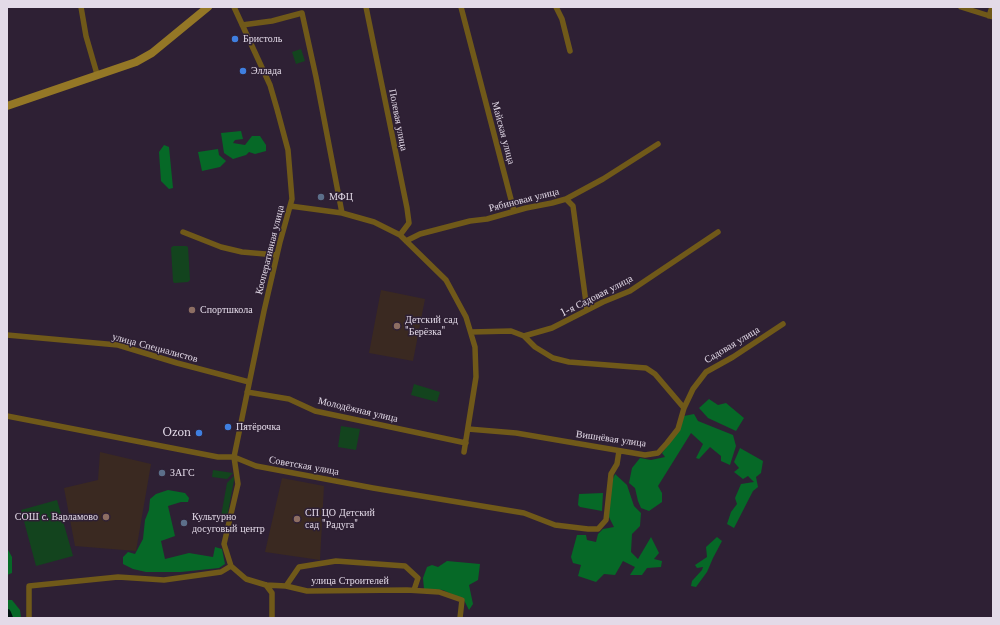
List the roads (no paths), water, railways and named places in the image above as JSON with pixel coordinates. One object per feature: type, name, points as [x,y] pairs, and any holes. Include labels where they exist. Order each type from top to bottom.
[{"type":"main road","points":[[7,106],[136,62],[152,53],[208,7]]},
{"type":"street","points":[[81,7],[86,36],[98,74]]},
{"type":"street","name":"Кооперативная улица","points":[[234,7],[270,85],[288,150],[292,199],[277,254],[234,457]]},
{"type":"street","name":"Полевая улица","points":[[366,7],[407,208],[409,223],[400,235]]},
{"type":"street","name":"Майская улица","points":[[461,7],[514,211]]},
{"type":"street","points":[[556,7],[562,19],[570,51]]},
{"type":"street","points":[[960,7],[991,16],[992,7]]},
{"type":"street","points":[[242,25],[272,21],[302,13],[316,77],[342,214]]},
{"type":"street","name":"Рябиновая улица","points":[[406,241],[420,234],[566,199],[603,179],[658,144]]},
{"type":"street","points":[[566,199],[573,206],[587,310]]},
{"type":"street","points":[[290,206],[342,214],[374,222],[400,235],[446,280],[466,317],[475,347],[476,377],[464,452]]},
{"type":"street","points":[[182,232],[221,247],[242,252],[277,254]]},
{"type":"street","name":"1-я Садовая улица","points":[[471,332],[511,332],[524,336],[552,328],[587,310],[630,291],[718,232]]},
{"type":"street","name":"Садовая улица","points":[[684,408],[693,389],[706,372],[733,357],[783,324]]},
{"type":"street","name":"улица Специалистов","points":[[7,335],[118,345],[177,363],[249,382]]},
{"type":"street","points":[[524,336],[535,347],[553,358],[569,362],[646,368],[655,374],[684,408]]},
{"type":"street","name":"Молодёжная улица","points":[[248,392],[289,399],[315,411],[466,443]]},
{"type":"street","name":"Вишнёвая улица","points":[[468,429],[516,433],[645,455],[658,453],[667,443],[678,429],[684,408]]},
{"type":"street","name":"Советская улица","points":[[7,416],[218,457],[234,457],[256,466],[373,488],[524,513],[554,525],[588,529],[598,529],[606,520],[610,474],[617,464],[619,451]]},
{"type":"street","points":[[29,618],[29,586],[118,577],[164,580],[222,572],[231,566],[224,544],[238,484],[234,457]]},
{"type":"street","points":[[286,586],[299,567],[336,562],[405,566],[418,578],[414,590]]},
{"type":"street","name":"улица Строителей","points":[[231,566],[246,579],[266,585],[286,586],[307,591],[414,590],[439,592],[462,600],[460,618]]},
{"type":"street","points":[[266,585],[272,593],[272,618]]},
{"type":"waterway","points":[[7,613],[9,618]]},
{"type":"place","name":"Бристоль","points":[[235,39]]},
{"type":"place","name":"Эллада","points":[[243,71]]},
{"type":"place","name":"МФЦ","points":[[321,197]]},
{"type":"place","name":"Спортшкола","points":[[192,310]]},
{"type":"place","name":"Детский сад \"Берёзка\"","points":[[397,326]]},
{"type":"place","name":"Пятёрочка","points":[[228,427]]},
{"type":"place","name":"Ozon","points":[[199,433]]},
{"type":"place","name":"ЗАГС","points":[[162,473]]},
{"type":"place","name":"СОШ с. Варламово","points":[[106,517]]},
{"type":"place","name":"СП ЦО Детский сад \"Радуга\"","points":[[297,519]]},
{"type":"place","name":"Культурно досуговый центр","points":[[184,523]]}]
